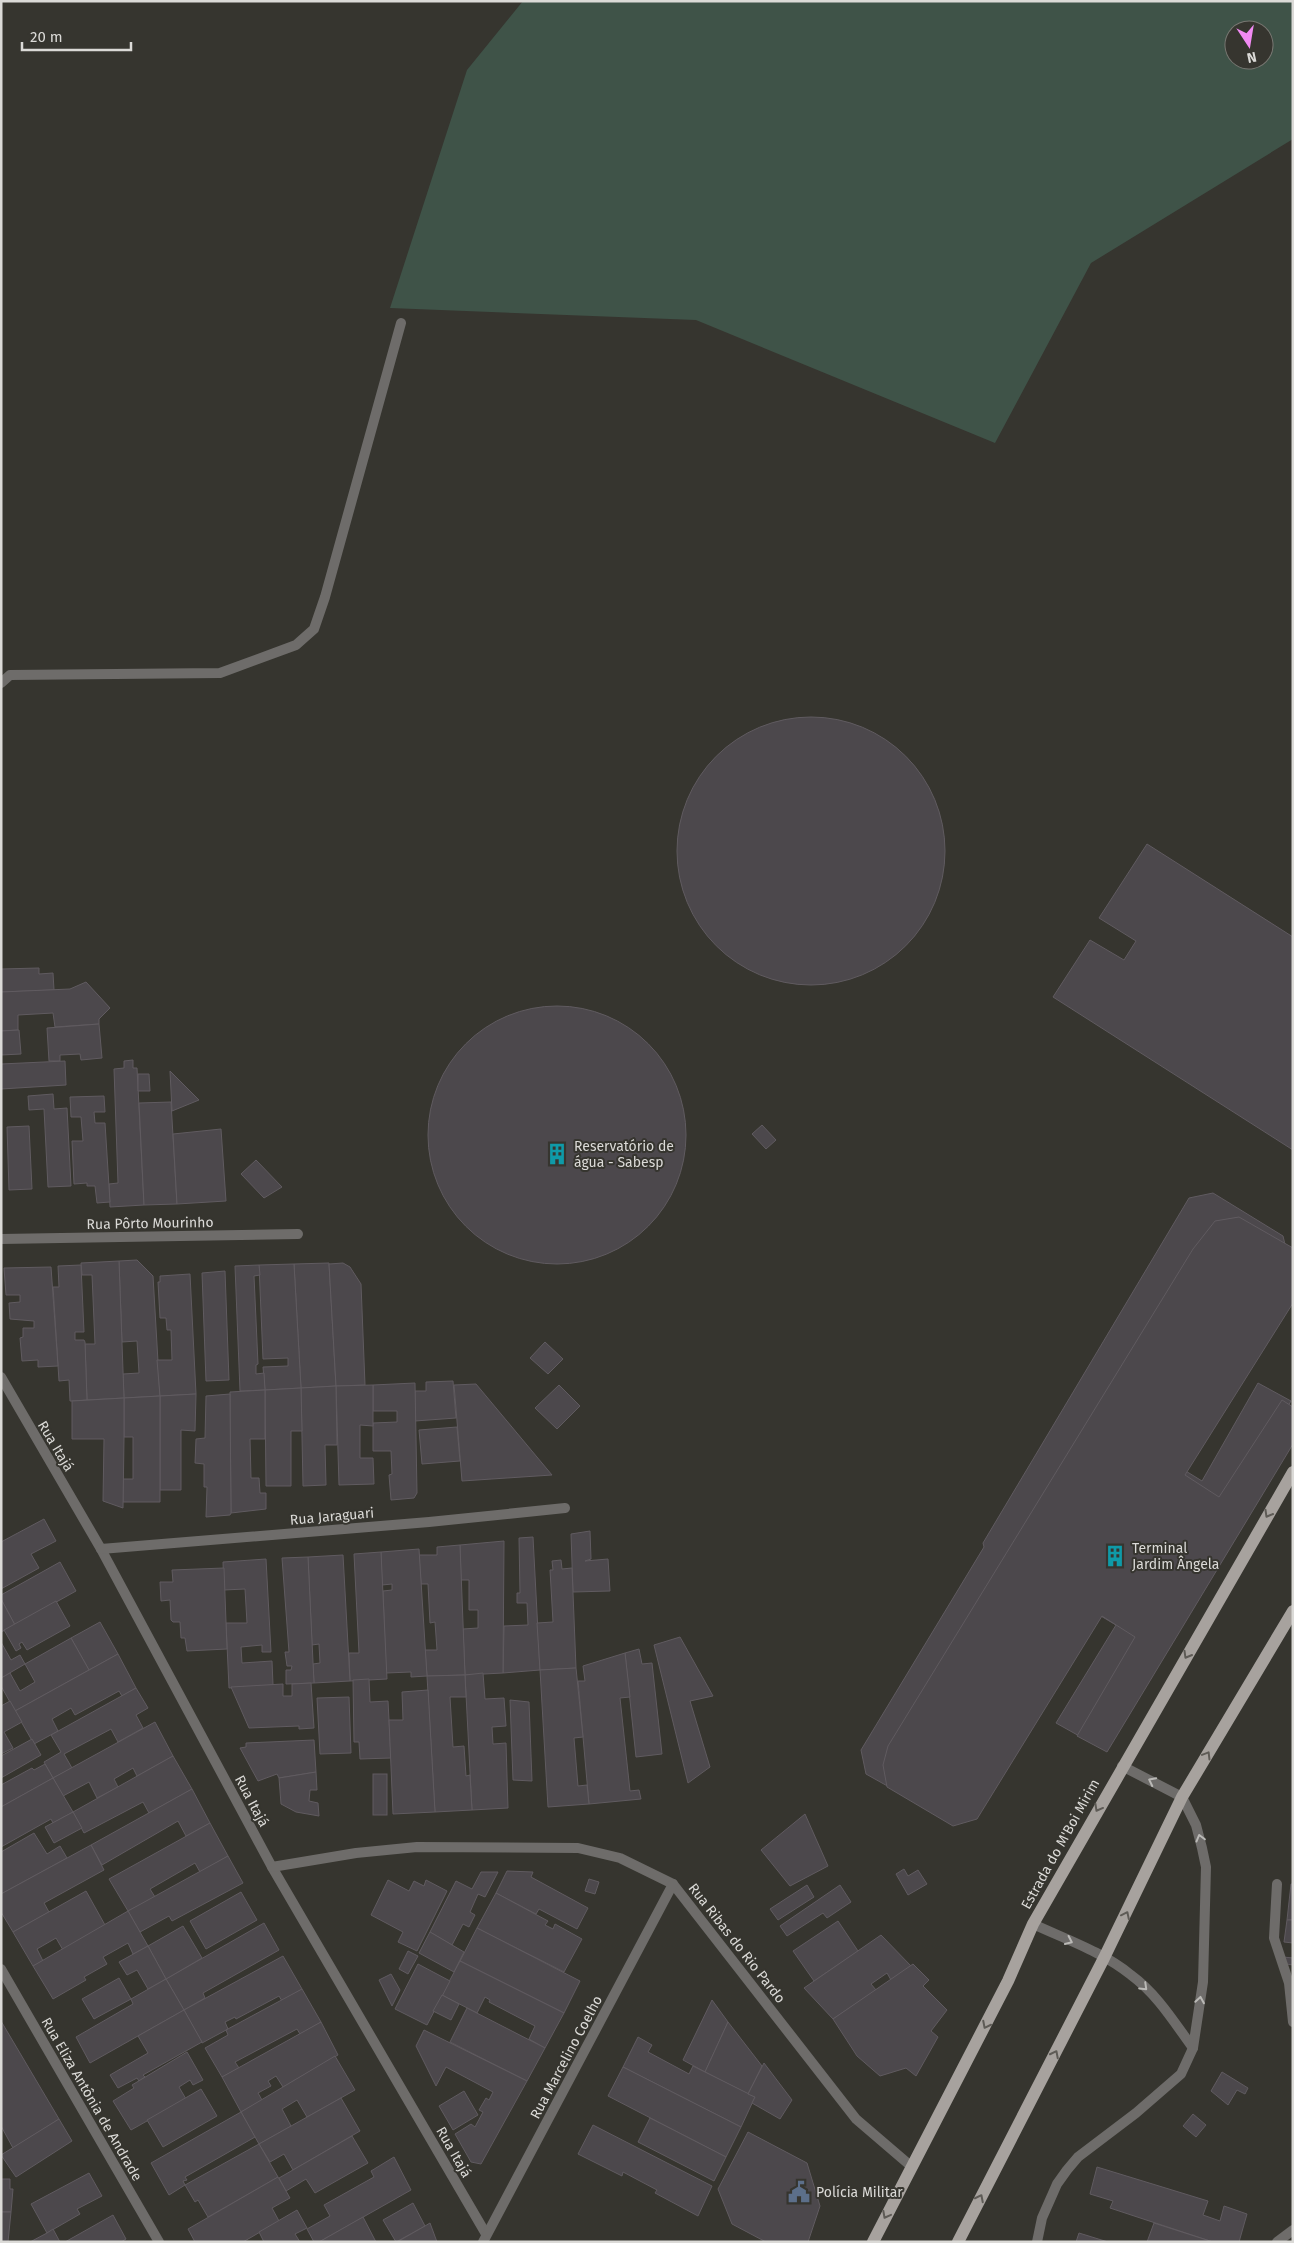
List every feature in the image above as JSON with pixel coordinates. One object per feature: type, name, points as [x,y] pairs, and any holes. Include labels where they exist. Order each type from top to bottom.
[{"type":"main road","name":"Estrada do M'Boi Mirim","points":[[873,2242],[1008,1981],[1033,1924],[1122,1766],[1293,1472]]},
{"type":"main road","points":[[958,2242],[1104,1958],[1182,1797],[1293,1611]]},
{"type":"street","points":[[1,683],[10,675],[220,673],[296,645],[314,630],[326,597],[401,322]]},
{"type":"street","name":"Rua Pôrto Mourinho","points":[[1,1239],[298,1234]]},
{"type":"street","name":"Rua Itajá","points":[[1,1377],[102,1549],[272,1867],[485,2238]]},
{"type":"street","name":"Rua Jaraguari","points":[[102,1549],[420,1523],[565,1508]]},
{"type":"street","points":[[1037,2242],[1042,2218],[1057,2184],[1067,2170],[1078,2157],[1136,2113],[1181,2074],[1193,2048],[1203,1982],[1206,1867],[1196,1825],[1182,1797],[1122,1766]]},
{"type":"street","name":"Rua Ribas do Rio Pardo","points":[[272,1867],[356,1853],[417,1847],[578,1848],[620,1858],[673,1884],[856,2119],[912,2167]]},
{"type":"street","name":"Rua Marcelino Coelho","points":[[485,2238],[673,1884]]},
{"type":"street","points":[[1277,1884],[1274,1938],[1288,1983],[1293,2022]]},
{"type":"street","points":[[1033,1924],[1104,1958],[1131,1974],[1161,2003],[1193,2048]]},
{"type":"street","name":"Rua Eliza Antônia de Andrade","points":[[1,1969],[159,2242]]},
{"type":"street","points":[[1277,2242],[1293,2230]]},
{"type":"green space","points":[[523,1],[1293,1],[1293,139],[1091,263],[995,443],[696,320],[390,308],[467,70]]},
{"type":"building","points":[[798,717],[824,717],[850,722],[862,727],[886,739],[906,756],[923,776],[940,812],[945,838],[945,864],[940,890],[923,926],[906,946],[886,963],[850,980],[824,985],[798,985],[772,980],[736,963],[707,936],[699,926],[682,890],[677,864],[677,838],[682,812],[699,776],[726,747],[736,739],[772,722]]},
{"type":"building","points":[[1147,844],[1293,937],[1293,1150],[1053,997],[1090,940],[1124,960],[1136,941],[1099,918]]},
{"type":"building","points":[[39,968],[39,974],[53,973],[54,990],[1,992],[1,969]]},
{"type":"building","points":[[86,982],[110,1008],[99,1019],[99,1024],[55,1027],[53,1013],[18,1015],[18,1030],[1,1031],[1,992],[70,989]]},
{"type":"building","name":"Reservatório de água - Sabesp","points":[[557,1006],[582,1009],[618,1021],[639,1035],[657,1053],[671,1074],[676,1086],[683,1110],[686,1135],[683,1160],[671,1196],[657,1217],[639,1235],[618,1249],[606,1254],[582,1261],[557,1264],[532,1261],[496,1249],[475,1235],[457,1217],[443,1196],[438,1184],[431,1160],[428,1135],[431,1110],[443,1074],[457,1053],[475,1035],[496,1021],[508,1016],[532,1009]]},
{"type":"building","points":[[99,1024],[102,1058],[81,1060],[80,1054],[60,1055],[60,1061],[49,1061],[47,1028]]},
{"type":"building","points":[[19,1030],[21,1054],[1,1055],[1,1031]]},
{"type":"building","points":[[133,1060],[133,1068],[137,1068],[144,1205],[110,1207],[109,1184],[118,1183],[114,1069],[124,1068],[124,1061]]},
{"type":"building","points":[[65,1061],[66,1085],[1,1089],[1,1064]]},
{"type":"building","points":[[170,1071],[199,1100],[172,1111]]},
{"type":"building","points":[[138,1074],[149,1074],[150,1091],[138,1091]]},
{"type":"building","points":[[53,1094],[54,1109],[67,1108],[71,1186],[48,1187],[44,1109],[29,1110],[28,1096]]},
{"type":"building","points":[[104,1096],[105,1112],[94,1112],[95,1123],[105,1123],[110,1202],[97,1203],[95,1186],[87,1186],[87,1183],[74,1184],[72,1141],[83,1141],[81,1117],[71,1117],[70,1097]]},
{"type":"building","points":[[171,1102],[177,1204],[144,1205],[139,1103]]},
{"type":"building","points":[[762,1125],[776,1140],[766,1149],[752,1134]]},
{"type":"building","points":[[29,1126],[32,1189],[9,1190],[7,1127]]},
{"type":"building","points":[[221,1129],[226,1201],[177,1204],[173,1134]]},
{"type":"building","points":[[256,1160],[282,1187],[264,1198],[241,1174]]},
{"type":"building","name":"Terminal Jardim Ângela","points":[[1213,1193],[1283,1236],[1289,1261],[1174,1456],[1176,1465],[1202,1481],[1258,1383],[1291,1401],[1203,1549],[1177,1587],[1178,1595],[1149,1637],[1150,1642],[1090,1742],[1056,1723],[1116,1625],[1089,1609],[964,1810],[939,1815],[866,1774],[861,1750],[984,1547],[983,1543],[1189,1198]]},
{"type":"building","name":"Terminal Jardim Ângela","points":[[1239,1217],[1293,1248],[1293,1303],[1185,1475],[1219,1497],[1282,1400],[1293,1407],[1293,1444],[1107,1752],[1077,1736],[1135,1637],[1102,1616],[977,1819],[953,1826],[887,1787],[883,1765],[888,1746],[1193,1249],[1215,1221]]},
{"type":"building","points":[[137,1260],[153,1276],[160,1396],[124,1398],[123,1374],[139,1373],[137,1341],[122,1342],[119,1261]]},
{"type":"building","points":[[119,1261],[124,1398],[87,1400],[85,1344],[95,1344],[92,1275],[82,1275],[81,1263]]},
{"type":"building","points":[[329,1263],[336,1386],[301,1388],[294,1264]]},
{"type":"building","points":[[343,1263],[350,1267],[361,1284],[365,1385],[336,1386],[329,1264]]},
{"type":"building","points":[[294,1264],[301,1388],[265,1390],[263,1367],[288,1366],[288,1358],[263,1359],[259,1265]]},
{"type":"building","points":[[81,1265],[84,1332],[75,1332],[75,1340],[84,1340],[85,1342],[87,1400],[70,1401],[69,1380],[59,1381],[53,1287],[59,1287],[58,1266]]},
{"type":"building","points":[[259,1265],[260,1275],[254,1276],[258,1364],[256,1365],[256,1374],[264,1373],[265,1390],[240,1391],[235,1266]]},
{"type":"building","points":[[51,1267],[58,1366],[38,1367],[38,1360],[22,1361],[20,1338],[23,1337],[23,1328],[34,1328],[34,1321],[10,1319],[9,1303],[20,1302],[20,1295],[6,1295],[4,1268]]},
{"type":"building","points":[[225,1271],[229,1380],[206,1381],[202,1273]]},
{"type":"building","points":[[190,1274],[196,1394],[160,1396],[157,1360],[172,1360],[171,1330],[167,1330],[166,1318],[160,1318],[158,1282],[160,1282],[160,1276]]},
{"type":"building","points":[[545,1342],[563,1359],[548,1374],[530,1358]]},
{"type":"building","points":[[453,1381],[456,1418],[415,1421],[415,1391],[426,1391],[426,1382]]},
{"type":"building","points":[[415,1383],[417,1493],[414,1498],[391,1500],[389,1475],[392,1474],[391,1451],[373,1451],[373,1423],[397,1422],[397,1411],[373,1411],[373,1385]]},
{"type":"building","points":[[476,1384],[552,1475],[462,1481],[454,1385]]},
{"type":"building","points":[[373,1385],[373,1426],[360,1425],[360,1458],[373,1458],[374,1484],[339,1485],[336,1386]]},
{"type":"building","points":[[559,1385],[580,1406],[557,1429],[535,1408]]},
{"type":"building","points":[[336,1386],[337,1445],[325,1445],[326,1485],[303,1486],[301,1388]]},
{"type":"building","points":[[301,1388],[302,1431],[291,1431],[291,1486],[266,1486],[265,1390]]},
{"type":"building","points":[[265,1390],[265,1439],[250,1439],[251,1478],[259,1478],[260,1493],[266,1493],[266,1509],[231,1513],[230,1392]]},
{"type":"building","points":[[196,1394],[195,1431],[181,1430],[181,1490],[160,1490],[160,1396]]},
{"type":"building","points":[[230,1394],[231,1513],[230,1515],[206,1517],[207,1487],[204,1487],[204,1464],[195,1463],[196,1439],[205,1438],[206,1396]]},
{"type":"building","points":[[160,1396],[160,1502],[123,1502],[123,1479],[133,1479],[133,1437],[124,1437],[124,1398]]},
{"type":"building","points":[[124,1398],[123,1508],[103,1501],[104,1439],[72,1439],[72,1401]]},
{"type":"building","points":[[457,1427],[460,1461],[422,1464],[419,1430]]},
{"type":"building","points":[[44,1519],[56,1541],[31,1554],[39,1568],[1,1589],[1,1542]]},
{"type":"building","points":[[590,1531],[591,1559],[585,1561],[608,1559],[610,1591],[573,1592],[571,1534]]},
{"type":"building","points":[[533,1537],[540,1670],[503,1673],[504,1626],[528,1625],[527,1603],[517,1603],[517,1593],[520,1593],[519,1538]]},
{"type":"building","points":[[504,1541],[503,1673],[465,1675],[463,1629],[478,1628],[478,1610],[469,1610],[469,1580],[461,1580],[460,1545]]},
{"type":"building","points":[[460,1545],[465,1675],[427,1676],[425,1650],[437,1650],[435,1622],[430,1623],[428,1584],[421,1584],[419,1555],[437,1555],[437,1547]]},
{"type":"building","points":[[419,1549],[427,1676],[411,1677],[411,1672],[386,1673],[383,1591],[392,1590],[392,1584],[382,1585],[381,1552]]},
{"type":"building","points":[[381,1552],[387,1679],[350,1681],[349,1653],[359,1653],[354,1554]]},
{"type":"building","points":[[343,1555],[350,1681],[314,1683],[313,1664],[320,1663],[319,1644],[312,1645],[308,1557]]},
{"type":"building","points":[[308,1557],[314,1683],[286,1684],[286,1670],[291,1670],[292,1666],[287,1666],[285,1652],[289,1652],[282,1558]]},
{"type":"building","points":[[266,1559],[271,1652],[262,1652],[262,1645],[241,1647],[242,1663],[272,1661],[273,1685],[229,1688],[226,1623],[247,1623],[245,1589],[224,1590],[223,1562]]},
{"type":"building","points":[[561,1560],[562,1569],[572,1568],[576,1668],[540,1670],[537,1623],[553,1622],[550,1570],[553,1570],[552,1561]]},
{"type":"building","points":[[60,1562],[76,1591],[15,1625],[1,1599],[1,1595]]},
{"type":"building","points":[[224,1568],[227,1649],[187,1651],[185,1638],[181,1638],[180,1622],[173,1622],[171,1620],[170,1600],[161,1601],[160,1582],[173,1582],[172,1570]]},
{"type":"building","points":[[1,1599],[15,1625],[1,1632]]},
{"type":"building","points":[[56,1601],[70,1626],[27,1650],[22,1642],[19,1644],[21,1648],[16,1651],[4,1630]]},
{"type":"building","points":[[100,1622],[118,1654],[89,1670],[71,1638]]},
{"type":"building","points":[[680,1637],[713,1696],[690,1701],[710,1767],[688,1783],[654,1645]]},
{"type":"building","points":[[71,1638],[89,1670],[15,1711],[1,1686],[1,1678],[10,1673],[20,1691],[35,1682],[25,1664]]},
{"type":"building","points":[[1,1642],[11,1660],[20,1655],[25,1664],[1,1678]]},
{"type":"building","points":[[639,1649],[642,1664],[652,1663],[662,1754],[636,1757],[625,1653]]},
{"type":"building","points":[[625,1653],[630,1697],[620,1698],[630,1791],[639,1790],[641,1799],[589,1804],[578,1681],[585,1681],[583,1666]]},
{"type":"building","points":[[118,1654],[136,1688],[122,1696],[119,1691],[75,1715],[71,1708],[52,1719],[58,1731],[34,1744],[15,1711]]},
{"type":"building","points":[[576,1668],[583,1737],[574,1738],[578,1786],[587,1785],[589,1804],[548,1807],[540,1670]]},
{"type":"building","points":[[483,1673],[485,1699],[504,1698],[506,1726],[492,1727],[493,1744],[506,1743],[508,1808],[472,1810],[465,1675]]},
{"type":"building","points":[[465,1675],[466,1697],[450,1697],[453,1747],[464,1746],[466,1776],[470,1775],[472,1810],[435,1812],[427,1676]]},
{"type":"building","points":[[369,1679],[370,1702],[388,1701],[391,1758],[360,1759],[359,1742],[354,1742],[353,1680]]},
{"type":"building","points":[[311,1683],[314,1728],[299,1729],[299,1726],[249,1728],[231,1687],[283,1684],[283,1696],[292,1696],[292,1684]]},
{"type":"building","points":[[136,1688],[148,1708],[136,1715],[143,1728],[118,1742],[111,1729],[64,1754],[72,1768],[53,1778],[44,1762],[61,1752],[51,1735]]},
{"type":"building","points":[[428,1690],[435,1812],[393,1814],[389,1720],[403,1720],[402,1692]]},
{"type":"building","points":[[349,1697],[351,1753],[320,1754],[317,1698]]},
{"type":"building","points":[[510,1700],[529,1702],[532,1781],[513,1780]]},
{"type":"building","points":[[10,1701],[22,1722],[4,1732],[13,1748],[1,1754],[1,1706]]},
{"type":"building","points":[[155,1722],[173,1756],[137,1776],[133,1768],[114,1779],[118,1787],[97,1798],[89,1782],[63,1796],[53,1778]]},
{"type":"building","points":[[32,1739],[41,1755],[1,1778],[1,1756]]},
{"type":"building","points":[[314,1740],[316,1772],[279,1778],[277,1774],[258,1781],[240,1748],[246,1747],[246,1743]]},
{"type":"building","points":[[173,1756],[192,1789],[149,1813],[143,1802],[84,1833],[73,1812]]},
{"type":"building","points":[[45,1764],[53,1778],[1,1807],[1,1785],[32,1768],[34,1770]]},
{"type":"building","points":[[316,1772],[317,1790],[310,1790],[309,1801],[318,1803],[319,1816],[296,1812],[281,1804],[279,1778]]},
{"type":"building","points":[[373,1774],[387,1774],[387,1815],[373,1815]]},
{"type":"building","points":[[53,1778],[73,1812],[53,1823],[51,1819],[1,1847],[1,1807]]},
{"type":"building","points":[[192,1789],[210,1823],[186,1836],[178,1821],[102,1865],[91,1845]]},
{"type":"building","points":[[73,1812],[82,1828],[54,1843],[45,1827]]},
{"type":"building","points":[[805,1814],[828,1866],[790,1886],[761,1850]]},
{"type":"building","points":[[210,1823],[228,1856],[200,1872],[195,1863],[150,1889],[155,1897],[128,1911],[109,1879]]},
{"type":"building","points":[[34,1833],[47,1854],[60,1846],[67,1858],[1,1894],[1,1852]]},
{"type":"building","points":[[91,1845],[104,1870],[44,1903],[49,1912],[13,1932],[1,1912],[1,1894]]},
{"type":"building","points":[[228,1856],[243,1883],[172,1921],[169,1916],[140,1932],[128,1911]]},
{"type":"building","points":[[904,1869],[908,1876],[918,1870],[927,1884],[908,1895],[896,1874]]},
{"type":"building","points":[[507,1871],[533,1872],[531,1877],[588,1908],[577,1929],[539,1909],[536,1914],[496,1893]]},
{"type":"building","points":[[481,1872],[498,1872],[485,1897],[478,1894],[470,1912],[475,1915],[469,1927],[463,1924],[452,1945],[430,1932],[456,1881],[472,1889]]},
{"type":"building","points":[[589,1879],[599,1882],[595,1894],[585,1891]]},
{"type":"building","points":[[388,1880],[409,1891],[414,1881],[424,1886],[426,1880],[447,1891],[417,1951],[398,1942],[403,1932],[371,1915]]},
{"type":"building","points":[[1291,1884],[1293,1884],[1293,1920],[1287,1920]]},
{"type":"building","points":[[807,1885],[814,1897],[778,1920],[770,1909]]},
{"type":"building","points":[[840,1885],[851,1902],[827,1918],[823,1913],[787,1936],[780,1926]]},
{"type":"building","points":[[86,1891],[105,1925],[63,1950],[56,1938],[37,1949],[43,1961],[33,1966],[13,1932]]},
{"type":"building","points":[[241,1892],[257,1920],[206,1949],[190,1921]]},
{"type":"building","points":[[496,1893],[548,1921],[545,1925],[553,1929],[555,1924],[582,1939],[564,1972],[477,1928]]},
{"type":"building","points":[[128,1911],[148,1946],[133,1954],[128,1943],[103,1957],[107,1964],[84,1977],[86,1980],[53,1999],[33,1966]]},
{"type":"building","points":[[1287,1920],[1293,1920],[1293,1943],[1284,1942]]},
{"type":"building","points":[[838,1921],[858,1951],[814,1981],[793,1951]]},
{"type":"building","points":[[264,1923],[279,1950],[203,1993],[205,1998],[184,2010],[166,1979]]},
{"type":"building","points":[[183,1926],[202,1958],[166,1979],[148,1946]]},
{"type":"building","points":[[477,1928],[580,1981],[564,2013],[460,1961]]},
{"type":"building","points":[[430,1932],[464,1952],[454,1972],[419,1953]]},
{"type":"building","points":[[881,1935],[911,1966],[891,1980],[887,1973],[871,1984],[876,1990],[833,2019],[804,1988]]},
{"type":"building","points":[[148,1946],[166,1979],[148,1989],[137,1970],[127,1975],[119,1962]]},
{"type":"building","points":[[408,1951],[418,1956],[408,1974],[399,1969]]},
{"type":"building","points":[[283,1956],[302,1989],[282,2001],[279,1996],[236,2019],[235,2017],[225,2022],[228,2029],[202,2043],[184,2010]]},
{"type":"building","points":[[1283,1957],[1293,1958],[1293,1965],[1286,1964]]},
{"type":"building","points":[[460,1961],[564,2013],[545,2048],[529,2039],[535,2026],[489,2002],[490,2000],[485,1997],[477,2013],[442,1995]]},
{"type":"building","points":[[418,1964],[450,1981],[427,2025],[395,2009]]},
{"type":"building","points":[[913,1964],[929,1980],[923,1986],[947,2010],[931,2031],[938,2037],[916,2076],[906,2068],[880,2076],[857,2056],[833,2019]]},
{"type":"building","points":[[391,1974],[400,1990],[392,2006],[379,1980]]},
{"type":"building","points":[[119,1978],[131,1999],[94,2019],[82,1999]]},
{"type":"building","points":[[166,1979],[184,2010],[90,2063],[76,2037],[133,2004],[131,1999]]},
{"type":"building","points":[[302,1989],[321,2022],[300,2034],[297,2029],[235,2062],[239,2068],[222,2077],[205,2048],[228,2035],[226,2030]]},
{"type":"building","points":[[442,1995],[459,2004],[451,2020],[433,2011]]},
{"type":"building","points":[[712,2000],[728,2022],[705,2072],[683,2060]]},
{"type":"building","points":[[467,2008],[545,2048],[527,2081],[450,2042]]},
{"type":"building","points":[[184,2010],[202,2042],[143,2075],[145,2077],[139,2081],[137,2078],[118,2088],[110,2075],[148,2053],[138,2036]]},
{"type":"building","points":[[1,2021],[59,2119],[13,2148],[1,2126]]},
{"type":"building","points":[[321,2022],[338,2055],[283,2087],[276,2076],[268,2081],[271,2086],[258,2093],[262,2100],[241,2112],[222,2077]]},
{"type":"building","points":[[728,2022],[762,2066],[748,2094],[705,2072]]},
{"type":"building","points":[[424,2030],[527,2081],[481,2164],[471,2162],[455,2134],[471,2124],[475,2127],[483,2112],[479,2110],[486,2098],[489,2100],[493,2092],[446,2067],[436,2086],[416,2046]]},
{"type":"building","points":[[638,2037],[652,2045],[648,2052],[689,2074],[693,2066],[755,2097],[741,2127],[623,2067]]},
{"type":"building","points":[[187,2052],[203,2080],[193,2085],[190,2080],[179,2087],[186,2099],[131,2130],[113,2101],[134,2088],[132,2085]]},
{"type":"building","points":[[335,2056],[355,2090],[307,2117],[297,2100],[282,2109],[291,2126],[259,2144],[241,2112]]},
{"type":"building","points":[[764,2063],[792,2100],[780,2119],[752,2103],[755,2097],[748,2094]]},
{"type":"building","points":[[623,2067],[741,2127],[726,2157],[608,2096]]},
{"type":"building","points":[[1222,2072],[1248,2088],[1245,2094],[1237,2090],[1228,2105],[1211,2091]]},
{"type":"building","points":[[201,2089],[217,2116],[163,2147],[147,2120]]},
{"type":"building","points":[[464,2091],[478,2115],[453,2130],[439,2106]]},
{"type":"building","points":[[341,2098],[360,2131],[293,2170],[284,2154],[270,2162],[259,2144]]},
{"type":"building","points":[[241,2112],[255,2137],[185,2177],[187,2180],[183,2181],[185,2185],[169,2195],[151,2163]]},
{"type":"building","points":[[1193,2114],[1206,2125],[1196,2137],[1183,2126]]},
{"type":"building","points":[[650,2118],[726,2157],[714,2181],[638,2142]]},
{"type":"building","points":[[59,2119],[72,2141],[16,2177],[1,2155]]},
{"type":"building","points":[[593,2125],[712,2186],[698,2216],[655,2193],[657,2190],[623,2172],[622,2176],[578,2154]]},
{"type":"building","points":[[748,2132],[807,2163],[820,2206],[808,2242],[766,2242],[732,2224],[718,2189]]},
{"type":"building","points":[[352,2136],[368,2163],[315,2193],[306,2179],[286,2191],[279,2178]]},
{"type":"building","points":[[259,2144],[278,2177],[208,2217],[198,2200],[195,2202],[185,2185]]},
{"type":"building","points":[[394,2157],[411,2190],[319,2242],[314,2242],[307,2229],[330,2216],[324,2205],[374,2177],[371,2171]]},
{"type":"building","points":[[1097,2167],[1208,2201],[1203,2215],[1220,2221],[1224,2206],[1247,2214],[1239,2242],[1213,2242],[1110,2208],[1113,2201],[1090,2194]]},
{"type":"building","points":[[89,2173],[102,2196],[77,2209],[80,2214],[47,2233],[31,2204]]},
{"type":"building","points":[[278,2177],[290,2198],[272,2208],[279,2221],[243,2242],[195,2242],[188,2229]]},
{"type":"building","points":[[1,2179],[10,2179],[10,2189],[13,2189],[11,2212],[1,2212]]},
{"type":"building","points":[[413,2203],[425,2226],[396,2242],[383,2220]]},
{"type":"building","points":[[297,2210],[307,2228],[295,2234],[300,2242],[264,2242],[259,2232]]},
{"type":"building","points":[[1,2212],[11,2212],[8,2242],[1,2242]]},
{"type":"building","points":[[113,2215],[126,2239],[121,2242],[65,2242]]},
{"type":"building","points":[[363,2217],[376,2242],[319,2242]]},
{"type":"building","points":[[430,2223],[437,2242],[397,2242],[425,2226]]},
{"type":"building","points":[[1154,2223],[1213,2242],[1147,2242]]},
{"type":"building","points":[[53,2229],[60,2242],[30,2242],[47,2233]]},
{"type":"building","points":[[1079,2233],[1108,2242],[1076,2242]]},
{"type":"place","name":"Reservatório de água - Sabesp","points":[[557,1154]]},
{"type":"place","name":"Terminal Jardim Ângela","points":[[1115,1556]]},
{"type":"place","name":"Polícia Militar","points":[[799,2192]]}]
